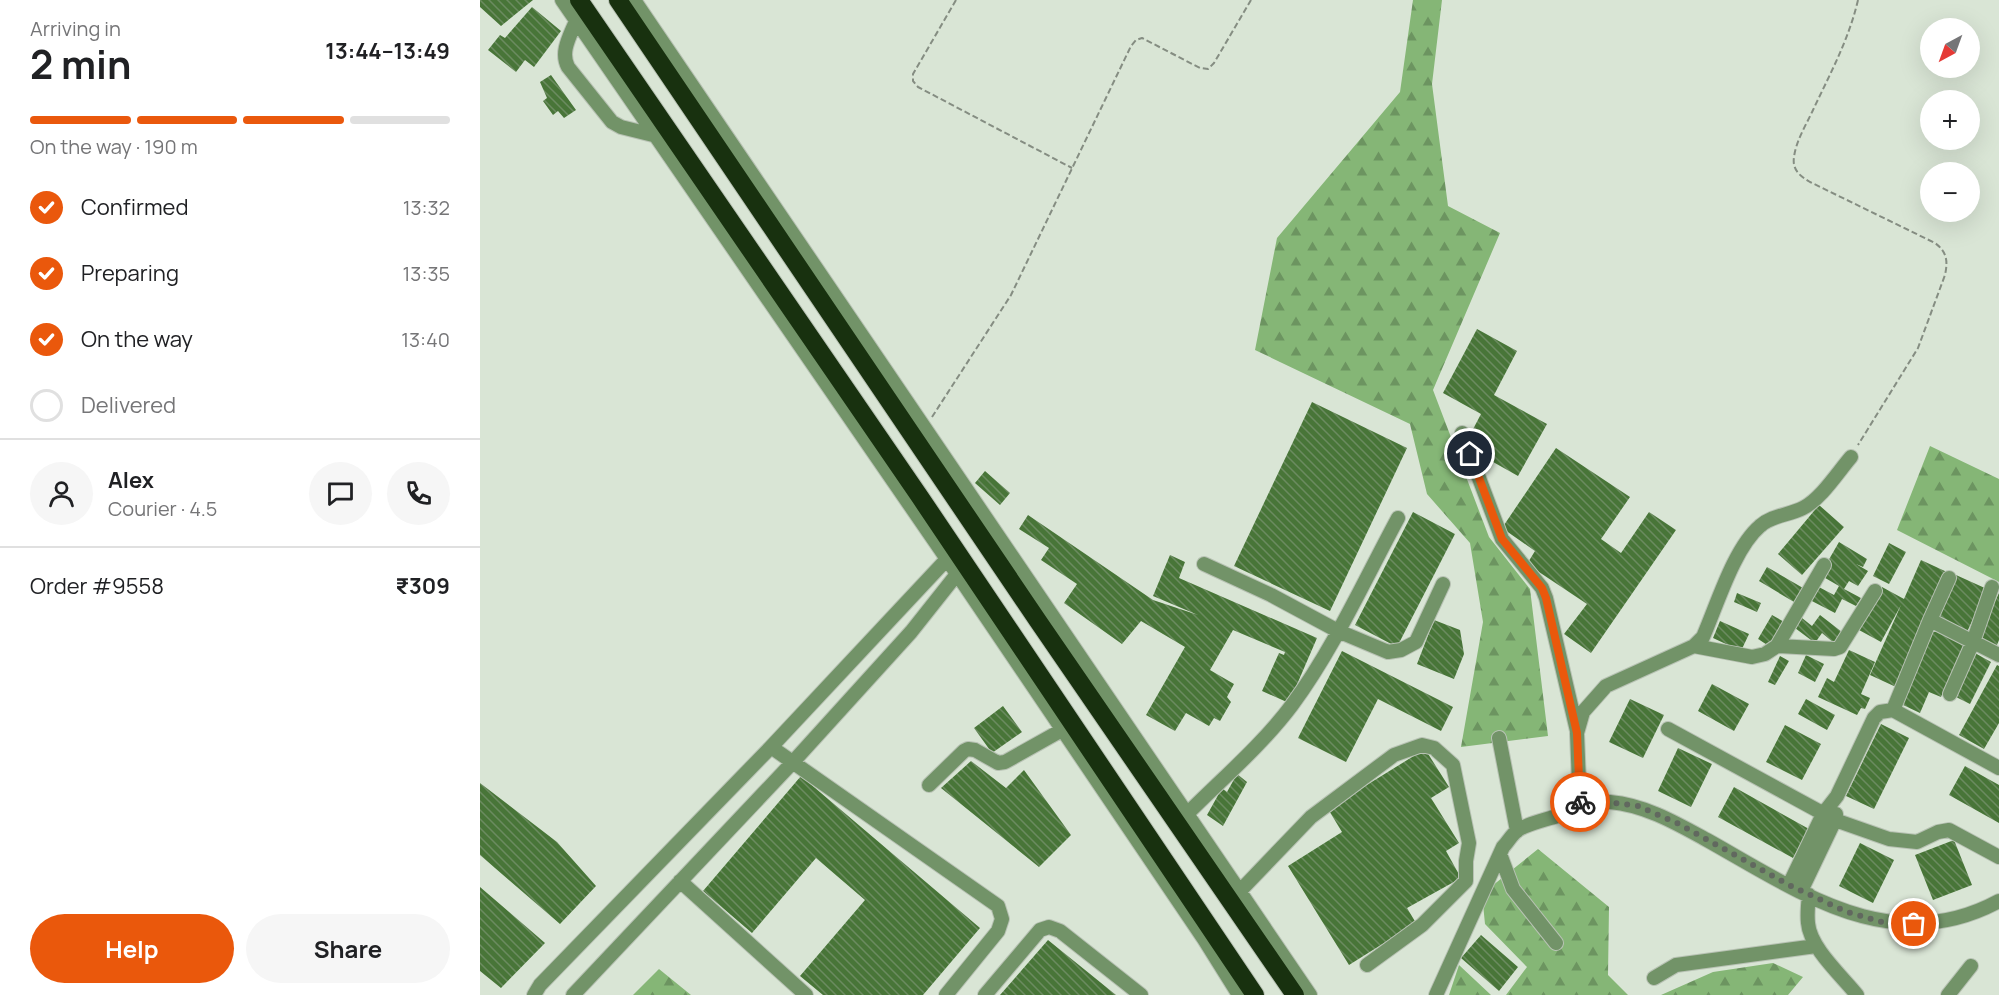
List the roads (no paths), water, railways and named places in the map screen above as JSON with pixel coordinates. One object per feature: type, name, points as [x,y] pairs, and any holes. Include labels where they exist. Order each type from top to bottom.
[{"type":"highway","points":[[579,0],[920,497],[1255,995]]},
{"type":"highway","points":[[618,0],[1294,995]]},
{"type":"street","points":[[562,0],[947,559],[1239,995]]},
{"type":"street","points":[[634,0],[1310,995]]},
{"type":"street","points":[[576,21],[565,50],[564,59],[568,67],[612,122],[621,127],[653,135]]},
{"type":"street","points":[[1462,432],[1502,539],[1542,588],[1546,598],[1577,733],[1580,808]]},
{"type":"street","points":[[1577,733],[1583,712],[1606,686],[1694,646],[1703,637],[1737,557],[1747,541],[1761,525],[1803,508],[1815,500],[1851,457]]},
{"type":"street","points":[[1187,814],[1264,738],[1291,707],[1316,671],[1398,518]]},
{"type":"street","points":[[534,995],[545,980],[774,743],[947,559]]},
{"type":"street","points":[[1204,564],[1271,595],[1338,631],[1388,652],[1401,650],[1416,642],[1443,584]]},
{"type":"street","points":[[1694,646],[1752,657],[1765,654],[1777,646],[1824,565]]},
{"type":"street","points":[[573,995],[793,762],[911,632],[957,574]]},
{"type":"street","points":[[1893,710],[1949,578]]},
{"type":"street","points":[[1950,694],[1973,642],[1992,587]]},
{"type":"street","points":[[1777,646],[1834,649],[1840,647],[1875,591]]},
{"type":"street","points":[[1930,620],[1999,655]]},
{"type":"street","points":[[1857,995],[1816,946],[1799,890],[1837,796],[1874,718],[1880,712],[1893,710],[1999,768]]},
{"type":"street","points":[[1668,729],[1829,817],[1889,839],[1917,842],[1938,832],[1949,830],[1999,857]]},
{"type":"street","points":[[929,785],[968,749],[975,750],[998,763],[1005,762],[1062,730]]},
{"type":"street","points":[[1499,738],[1523,828]]},
{"type":"street","points":[[774,743],[793,762],[998,906],[1002,920],[998,931],[946,995]]},
{"type":"street","points":[[1240,891],[1311,817],[1394,755],[1422,745],[1434,748],[1453,765],[1468,843],[1466,881],[1422,925],[1367,965]]},
{"type":"street","points":[[1436,995],[1500,854],[1523,828],[1580,808],[1607,802],[1638,806],[1679,824],[1799,890],[1847,912],[1882,922],[1914,924],[1939,922],[1964,917],[1999,901]]},
{"type":"street","points":[[1500,854],[1513,889],[1556,943]]},
{"type":"street","points":[[680,881],[806,995]]},
{"type":"street","points":[[985,995],[1040,930],[1048,927],[1060,931],[1141,995]]},
{"type":"street","points":[[1654,978],[1676,965],[1816,946]]},
{"type":"street","points":[[1948,995],[1971,966]]}]
